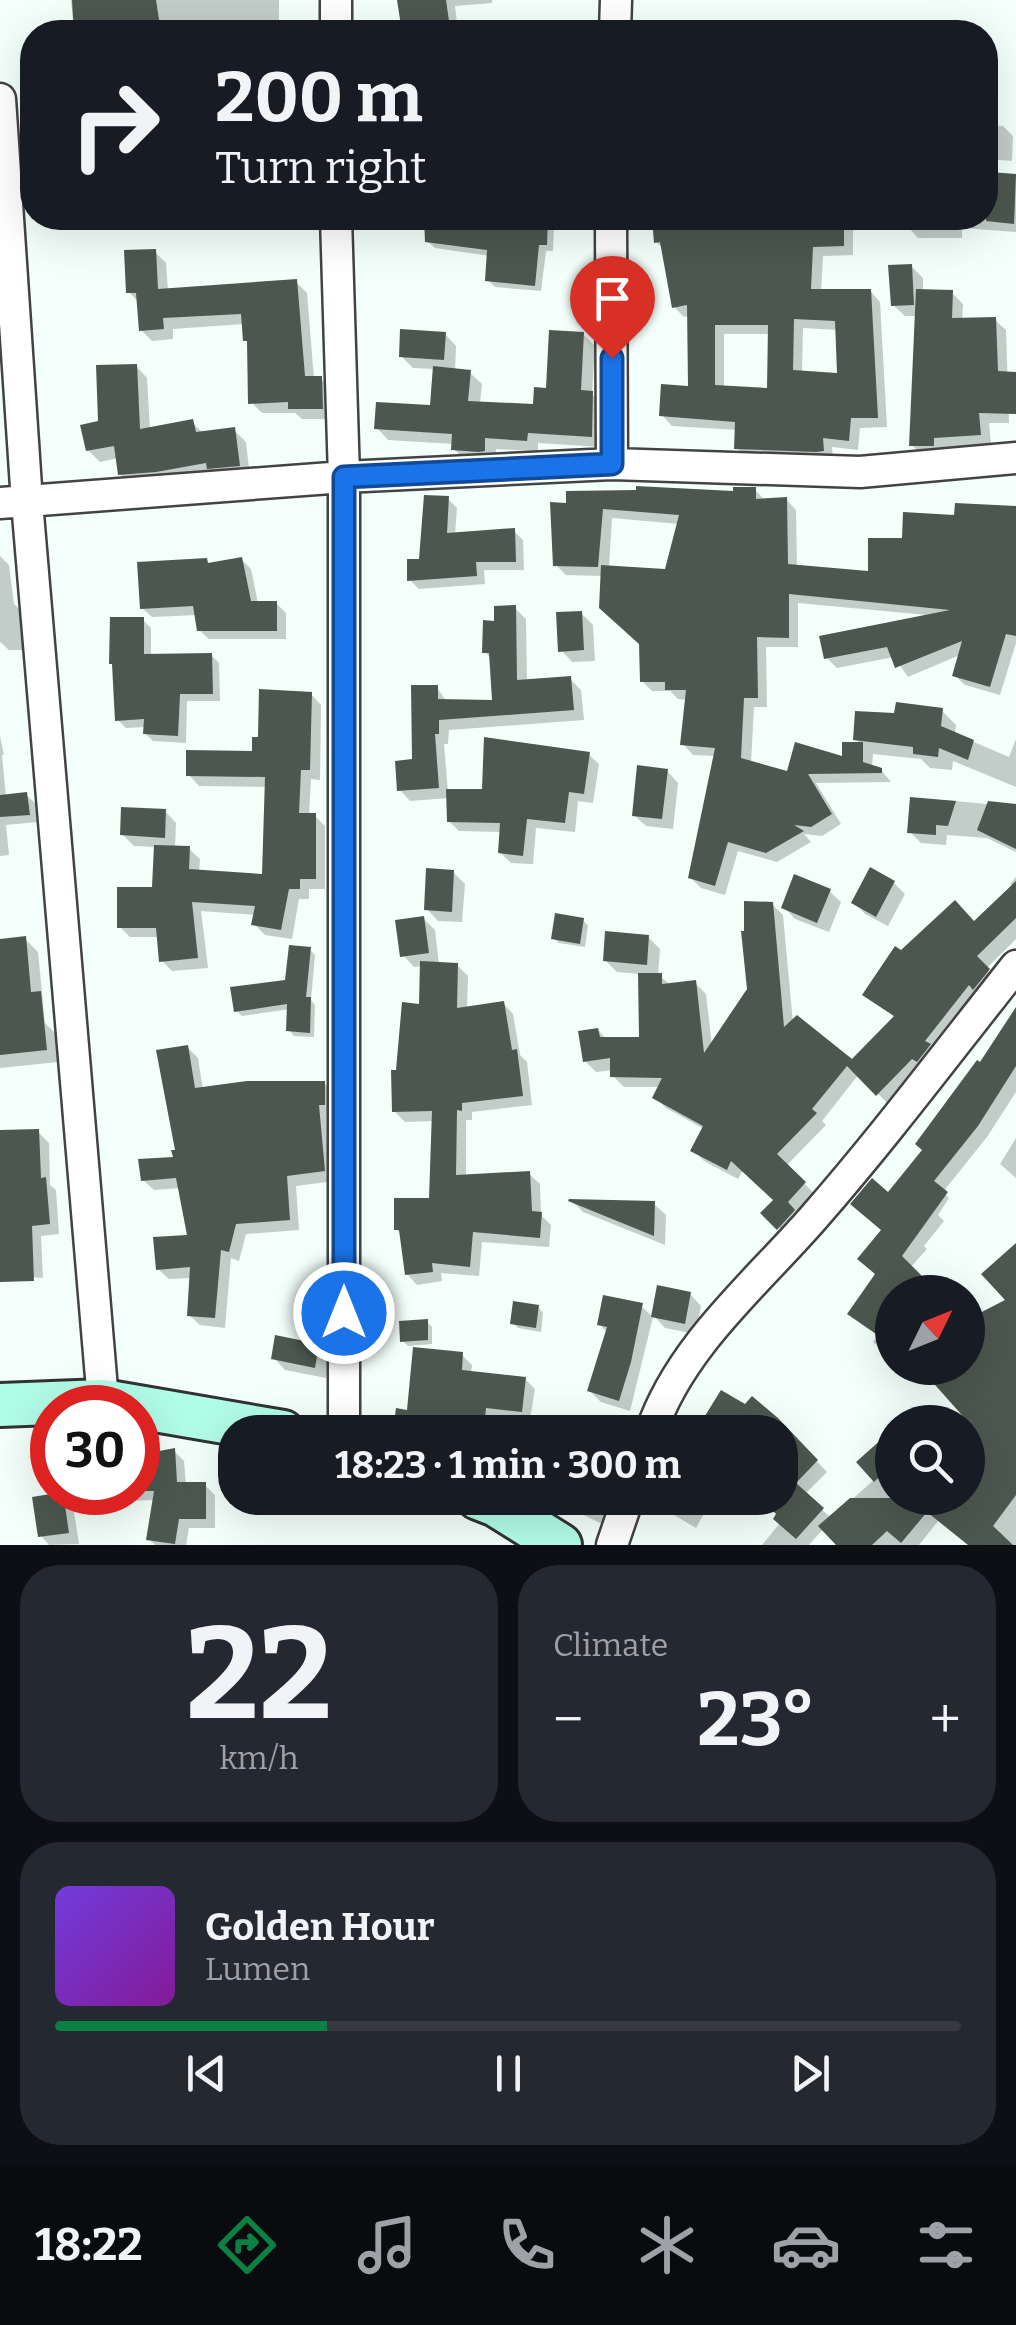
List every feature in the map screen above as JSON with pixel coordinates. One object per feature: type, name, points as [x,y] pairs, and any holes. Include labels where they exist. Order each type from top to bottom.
[{"type":"main road","points":[[0,1405],[30,1404]]},
{"type":"main road","points":[[160,1412],[218,1421]]},
{"type":"main road","points":[[512,1515],[560,1545]]},
{"type":"street","points":[[0,99],[13,502],[101,1385]]},
{"type":"street","points":[[336,230],[344,477],[344,1415]]},
{"type":"street","points":[[611,230],[612,464]]},
{"type":"street","points":[[13,502],[344,477],[612,464],[860,472],[1016,458]]},
{"type":"street","points":[[657,1415],[682,1365],[818,1213],[1016,966]]},
{"type":"street","points":[[612,1545],[622,1515]]},
{"type":"building","points":[[72,0],[156,0],[159,20],[73,20]]},
{"type":"building","points":[[397,0],[446,0],[449,20],[400,20]]},
{"type":"building","points":[[998,173],[1016,174],[1014,224],[998,222]]},
{"type":"building","points":[[424,230],[548,230],[547,245],[539,245],[535,286],[485,281],[487,250],[425,242]]},
{"type":"building","points":[[653,230],[844,230],[844,246],[813,247],[811,289],[871,289],[878,418],[851,418],[849,441],[823,438],[824,451],[816,452],[734,449],[735,422],[659,416],[661,384],[688,386],[687,305],[672,308],[660,242],[654,243]],"holes":[[[794,319],[835,321],[837,373],[793,370]],[[715,325],[768,325],[767,388],[715,385]]]},
{"type":"building","points":[[156,249],[158,289],[297,279],[305,376],[322,376],[323,409],[288,409],[288,402],[248,404],[247,341],[243,341],[241,314],[163,318],[164,329],[139,331],[136,293],[126,293],[124,250]]},
{"type":"building","points":[[912,264],[914,305],[891,306],[888,265]]},
{"type":"building","points":[[916,289],[953,290],[952,318],[996,317],[998,371],[1016,372],[1016,414],[979,413],[981,435],[934,438],[934,446],[909,446]]},
{"type":"building","points":[[400,329],[446,332],[444,360],[399,357]]},
{"type":"building","points":[[549,330],[584,332],[581,390],[593,391],[592,437],[528,433],[527,441],[485,438],[485,451],[479,452],[451,450],[452,434],[374,429],[376,402],[430,405],[433,366],[471,370],[468,401],[533,404],[534,387],[546,388]]},
{"type":"building","points":[[137,364],[140,429],[193,419],[196,432],[235,427],[240,466],[207,469],[206,463],[118,475],[114,446],[86,451],[80,425],[98,421],[96,365]]},
{"type":"building","points":[[636,486],[733,491],[733,487],[756,487],[756,499],[787,497],[788,564],[868,571],[868,538],[902,538],[903,512],[954,515],[955,503],[1016,506],[1016,636],[1006,634],[990,687],[952,676],[962,641],[895,668],[887,647],[824,659],[819,636],[950,610],[789,594],[789,638],[757,637],[758,698],[744,698],[741,758],[787,771],[795,742],[842,756],[842,742],[863,742],[863,762],[882,768],[882,773],[808,774],[832,814],[811,827],[794,825],[804,831],[766,853],[728,842],[715,886],[688,878],[715,748],[680,745],[686,690],[665,690],[665,682],[640,682],[639,644],[599,608],[601,565],[665,569],[679,515],[603,509],[598,567],[553,566],[550,502],[566,503],[566,491],[636,490]]},
{"type":"building","points":[[424,495],[449,496],[447,533],[515,528],[516,562],[476,562],[477,576],[407,581],[407,559],[419,559]]},
{"type":"building","points":[[242,557],[251,601],[277,601],[277,631],[197,631],[193,606],[140,609],[137,562],[207,558],[208,563]]},
{"type":"building","points":[[516,605],[517,680],[571,676],[574,710],[439,720],[439,734],[435,734],[439,788],[397,791],[395,761],[412,759],[411,685],[438,685],[438,699],[492,700],[489,653],[482,653],[483,620],[494,621],[494,606]]},
{"type":"building","points":[[582,611],[584,650],[558,652],[556,612]]},
{"type":"building","points":[[110,617],[144,617],[144,654],[212,653],[213,694],[180,694],[178,736],[143,734],[144,719],[115,721],[109,664]]},
{"type":"building","points":[[259,689],[312,692],[310,770],[301,770],[299,813],[316,813],[316,879],[300,879],[300,889],[289,889],[281,930],[251,925],[255,906],[192,902],[198,958],[159,962],[156,928],[117,928],[117,887],[152,887],[154,845],[190,846],[189,869],[262,874],[265,777],[186,776],[186,750],[252,751],[252,737],[258,737]]},
{"type":"building","points":[[896,702],[943,708],[941,726],[974,740],[968,760],[939,748],[938,757],[913,754],[913,747],[853,740],[855,711],[894,713]]},
{"type":"building","points":[[484,737],[590,752],[584,794],[569,792],[565,823],[527,819],[523,856],[498,853],[500,823],[447,822],[446,789],[482,789]]},
{"type":"building","points":[[637,765],[668,769],[662,819],[632,816]]},
{"type":"building","points":[[27,792],[30,815],[0,817],[0,795]]},
{"type":"building","points":[[910,797],[956,801],[948,826],[936,825],[936,835],[907,833]]},
{"type":"building","points":[[988,801],[1016,804],[1016,849],[977,830]]},
{"type":"building","points":[[121,807],[166,809],[165,838],[120,835]]},
{"type":"building","points":[[870,867],[895,881],[876,917],[851,903]]},
{"type":"building","points":[[426,868],[454,870],[452,912],[424,910]]},
{"type":"building","points":[[794,874],[831,889],[817,923],[781,908]]},
{"type":"building","points":[[1016,881],[1016,918],[977,956],[990,969],[973,990],[969,985],[925,1041],[931,1044],[917,1062],[912,1059],[876,1096],[847,1066],[812,1109],[817,1113],[777,1154],[806,1182],[788,1202],[795,1210],[777,1230],[760,1213],[773,1200],[731,1161],[727,1170],[690,1151],[703,1126],[652,1098],[662,1078],[610,1077],[610,1058],[583,1062],[578,1031],[598,1028],[600,1037],[639,1037],[638,973],[662,973],[662,984],[696,980],[704,1053],[747,989],[741,931],[744,901],[773,902],[784,1027],[797,1015],[852,1059],[894,1016],[862,995],[895,946],[901,950],[955,900],[974,921]]},
{"type":"building","points":[[555,913],[584,918],[580,944],[551,939]]},
{"type":"building","points":[[424,916],[429,953],[400,957],[395,920]]},
{"type":"building","points":[[605,931],[649,935],[647,965],[603,961]]},
{"type":"building","points":[[26,936],[31,992],[41,991],[47,1050],[0,1055],[0,939]]},
{"type":"building","points":[[289,945],[311,947],[306,997],[311,997],[310,1033],[286,1031],[287,1004],[234,1012],[230,987],[285,980]]},
{"type":"building","points":[[420,961],[458,963],[457,1008],[504,1001],[512,1050],[517,1049],[523,1096],[462,1103],[462,1111],[457,1110],[456,1175],[530,1171],[532,1211],[542,1212],[540,1238],[473,1232],[470,1267],[432,1263],[433,1272],[405,1275],[399,1230],[394,1230],[394,1198],[429,1198],[432,1111],[392,1112],[391,1070],[396,1070],[402,1002],[419,1004]]},
{"type":"building","points":[[1016,1007],[1016,1066],[978,1126],[934,1181],[948,1192],[902,1256],[921,1275],[875,1275],[875,1333],[847,1314],[875,1274],[857,1259],[881,1230],[850,1204],[872,1178],[888,1192],[922,1150],[915,1144],[977,1060],[980,1062]]},
{"type":"building","points":[[188,1045],[195,1088],[247,1081],[325,1081],[325,1105],[319,1105],[325,1171],[287,1176],[290,1220],[236,1224],[229,1252],[221,1250],[215,1318],[187,1316],[190,1267],[156,1270],[153,1237],[187,1235],[176,1178],[141,1181],[138,1159],[173,1157],[171,1150],[175,1150],[156,1050]]},
{"type":"building","points":[[39,1129],[41,1178],[46,1177],[50,1224],[32,1226],[34,1281],[0,1282],[0,1130]]},
{"type":"building","points":[[568,1201],[655,1201],[654,1236]]},
{"type":"building","points":[[1016,1243],[1016,1495],[993,1526],[1013,1545],[968,1545],[931,1515],[985,1515],[985,1405],[953,1405],[935,1385],[985,1385],[985,1310],[1005,1300],[981,1274]]},
{"type":"building","points":[[657,1285],[691,1292],[685,1324],[651,1317]]},
{"type":"building","points":[[603,1295],[643,1303],[619,1401],[587,1391],[607,1327],[597,1325]]},
{"type":"building","points":[[513,1301],[539,1305],[536,1328],[510,1324]]},
{"type":"building","points":[[428,1319],[428,1340],[400,1342],[399,1321]]},
{"type":"building","points":[[275,1335],[319,1344],[315,1368],[271,1359]]},
{"type":"building","points":[[413,1347],[463,1352],[462,1370],[526,1377],[522,1412],[486,1408],[485,1415],[395,1415],[396,1408],[407,1410]]},
{"type":"building","points":[[721,1390],[745,1404],[752,1396],[774,1415],[705,1415]]},
{"type":"building","points":[[798,1439],[818,1460],[798,1481]]},
{"type":"building","points":[[875,1445],[875,1481],[874,1482],[856,1462]]},
{"type":"building","points":[[175,1448],[177,1482],[206,1482],[206,1519],[179,1519],[175,1544],[146,1540],[150,1515],[160,1515],[160,1451]]},
{"type":"building","points":[[798,1485],[824,1508],[796,1539],[773,1519],[775,1515],[798,1515]]},
{"type":"building","points":[[850,1498],[875,1498],[875,1515],[924,1515],[901,1543],[887,1531],[872,1545],[836,1545],[818,1526]]},
{"type":"building","points":[[35,1515],[66,1515],[69,1533],[38,1537]]},
{"type":"route","points":[[344,1313],[344,477],[612,464],[612,358]]}]
